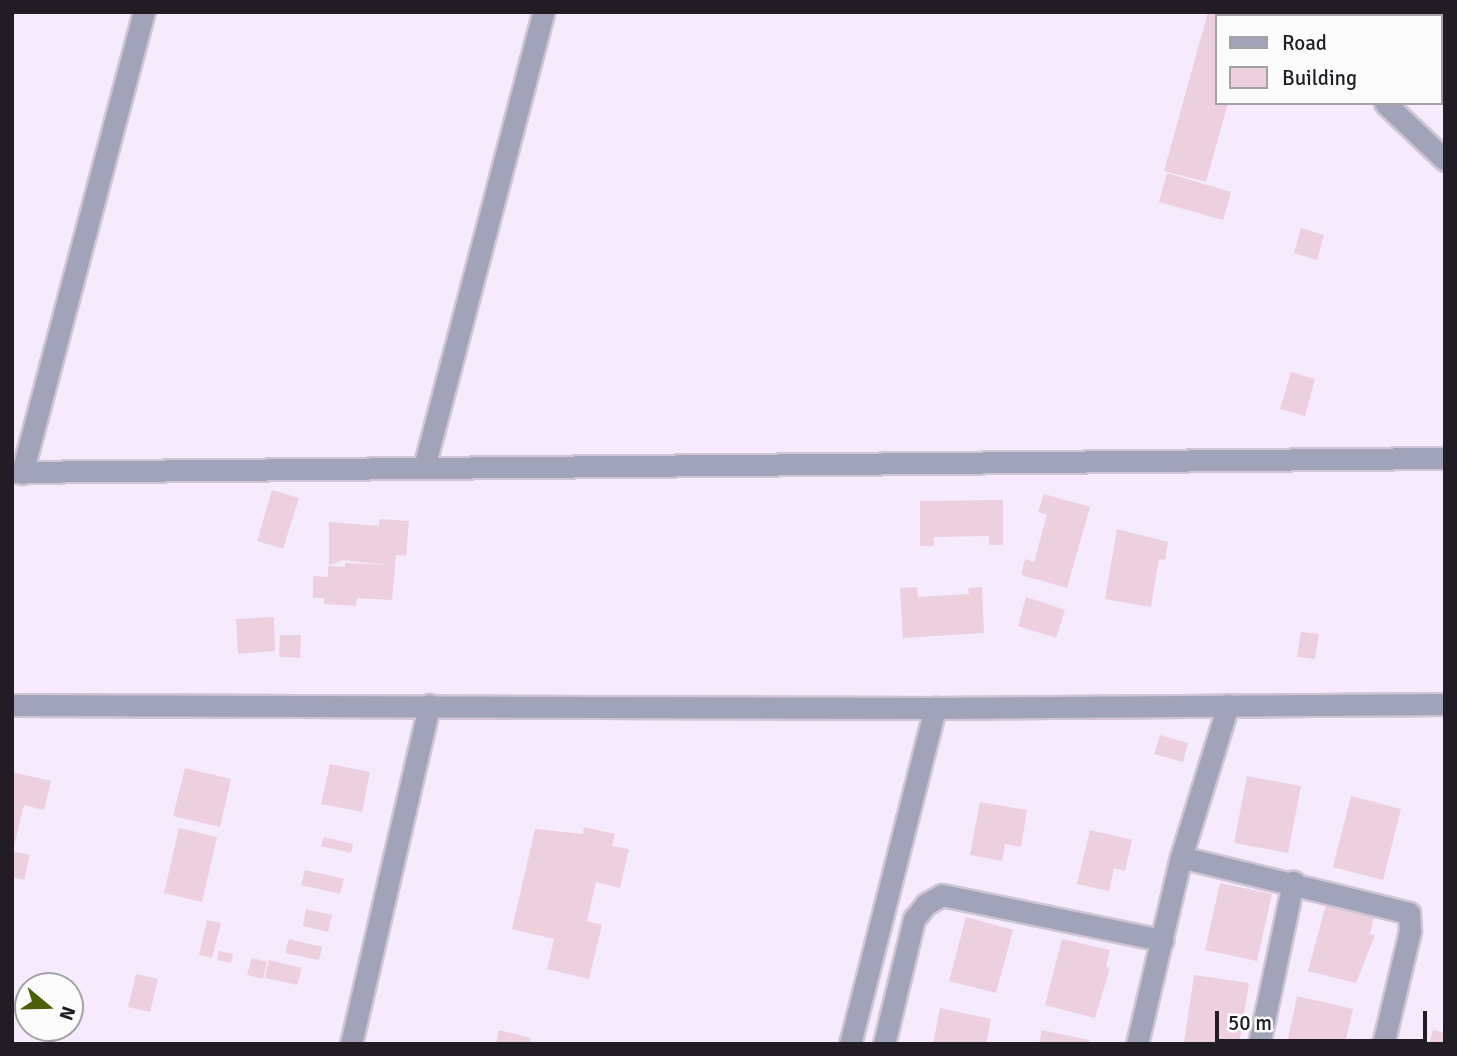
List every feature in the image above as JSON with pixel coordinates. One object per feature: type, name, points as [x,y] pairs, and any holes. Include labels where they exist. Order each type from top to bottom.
[{"type":"street","points":[[144,12],[17,472],[1445,458]]},
{"type":"street","points":[[424,467],[543,12]]},
{"type":"street","points":[[1387,105],[1445,160]]},
{"type":"street","points":[[12,705],[935,708],[1445,704]]},
{"type":"street","points":[[351,1044],[429,705]]},
{"type":"street","points":[[1137,1044],[1181,857],[1228,705]]},
{"type":"street","points":[[850,1044],[935,708]]},
{"type":"street","points":[[1181,857],[1293,882],[1409,913],[1410,931],[1382,1044]]},
{"type":"street","points":[[1259,1044],[1293,882]]},
{"type":"street","points":[[884,1044],[914,919],[926,904],[942,895],[1162,940]]},
{"type":"building","points":[[1208,12],[1252,12],[1216,14],[1216,105],[1227,105],[1206,182],[1164,171]]},
{"type":"building","points":[[1167,173],[1231,192],[1223,220],[1159,202]]},
{"type":"building","points":[[1301,228],[1324,235],[1317,260],[1294,253]]},
{"type":"building","points":[[1291,372],[1315,379],[1305,416],[1280,409]]},
{"type":"building","points":[[272,490],[299,498],[283,549],[257,541]]},
{"type":"building","points":[[1044,494],[1090,507],[1067,588],[1021,575],[1025,559],[1034,562],[1047,515],[1038,512]]},
{"type":"building","points":[[1003,500],[1003,545],[989,545],[989,536],[934,537],[934,546],[920,546],[920,501]]},
{"type":"building","points":[[379,519],[409,521],[406,556],[396,555],[392,600],[357,598],[356,606],[324,604],[324,598],[313,598],[313,576],[328,577],[328,566],[345,567],[345,563],[387,565],[343,560],[329,565],[329,522],[379,526]]},
{"type":"building","points":[[1117,529],[1168,542],[1165,560],[1159,559],[1151,607],[1105,599]]},
{"type":"building","points":[[917,587],[918,597],[969,594],[968,588],[982,587],[984,633],[903,638],[900,588]]},
{"type":"building","points":[[1026,597],[1065,610],[1056,638],[1018,626]]},
{"type":"building","points":[[274,617],[275,651],[238,654],[236,619]]},
{"type":"building","points":[[1301,632],[1319,634],[1315,659],[1297,657]]},
{"type":"building","points":[[280,635],[301,635],[300,658],[279,657]]},
{"type":"building","points":[[1160,735],[1188,743],[1183,762],[1154,754]]},
{"type":"building","points":[[330,764],[370,772],[362,812],[321,804]]},
{"type":"building","points":[[185,768],[231,779],[220,827],[173,816]]},
{"type":"building","points":[[12,772],[51,781],[44,810],[24,805],[13,850]]},
{"type":"building","points":[[1247,776],[1301,786],[1288,853],[1234,843]]},
{"type":"building","points":[[1351,796],[1401,809],[1383,880],[1333,867]]},
{"type":"building","points":[[980,802],[1027,810],[1021,847],[1005,844],[1002,861],[970,855]]},
{"type":"building","points":[[584,827],[615,834],[612,846],[629,849],[620,888],[596,882],[587,921],[602,925],[589,979],[547,969],[554,939],[512,929],[535,829],[583,834]]},
{"type":"building","points":[[179,828],[217,837],[202,902],[164,893]]},
{"type":"building","points":[[1090,830],[1132,840],[1125,871],[1114,868],[1109,891],[1077,884]]},
{"type":"building","points":[[324,837],[353,844],[351,853],[321,846]]},
{"type":"building","points":[[12,851],[30,855],[24,880],[12,877]]},
{"type":"building","points":[[305,870],[344,879],[340,894],[301,885]]},
{"type":"building","points":[[1220,883],[1272,894],[1257,961],[1205,950]]},
{"type":"building","points":[[1326,905],[1374,918],[1370,934],[1375,935],[1356,983],[1308,971]]},
{"type":"building","points":[[306,909],[332,915],[328,932],[303,926]]},
{"type":"building","points":[[966,917],[1013,930],[996,993],[949,981]]},
{"type":"building","points":[[207,920],[221,923],[212,958],[199,955]]},
{"type":"building","points":[[289,939],[322,947],[319,960],[285,953]]},
{"type":"building","points":[[1062,939],[1110,950],[1106,967],[1110,968],[1095,1018],[1045,1005]]},
{"type":"building","points":[[219,951],[233,954],[231,963],[217,960]]},
{"type":"building","points":[[252,958],[267,962],[263,979],[247,975]]},
{"type":"building","points":[[269,960],[302,968],[297,985],[265,978]]},
{"type":"building","points":[[136,974],[158,979],[150,1012],[128,1007]]},
{"type":"building","points":[[1194,975],[1249,983],[1239,1044],[1184,1042]]},
{"type":"building","points":[[1297,996],[1353,1009],[1345,1044],[1287,1044]]},
{"type":"building","points":[[940,1008],[991,1019],[986,1044],[933,1044]]},
{"type":"building","points":[[499,1030],[531,1038],[529,1044],[496,1044]]},
{"type":"building","points":[[1042,1030],[1089,1040],[1089,1044],[1039,1044]]},
{"type":"building","points":[[1433,1030],[1445,1033],[1445,1044],[1429,1044]]}]
